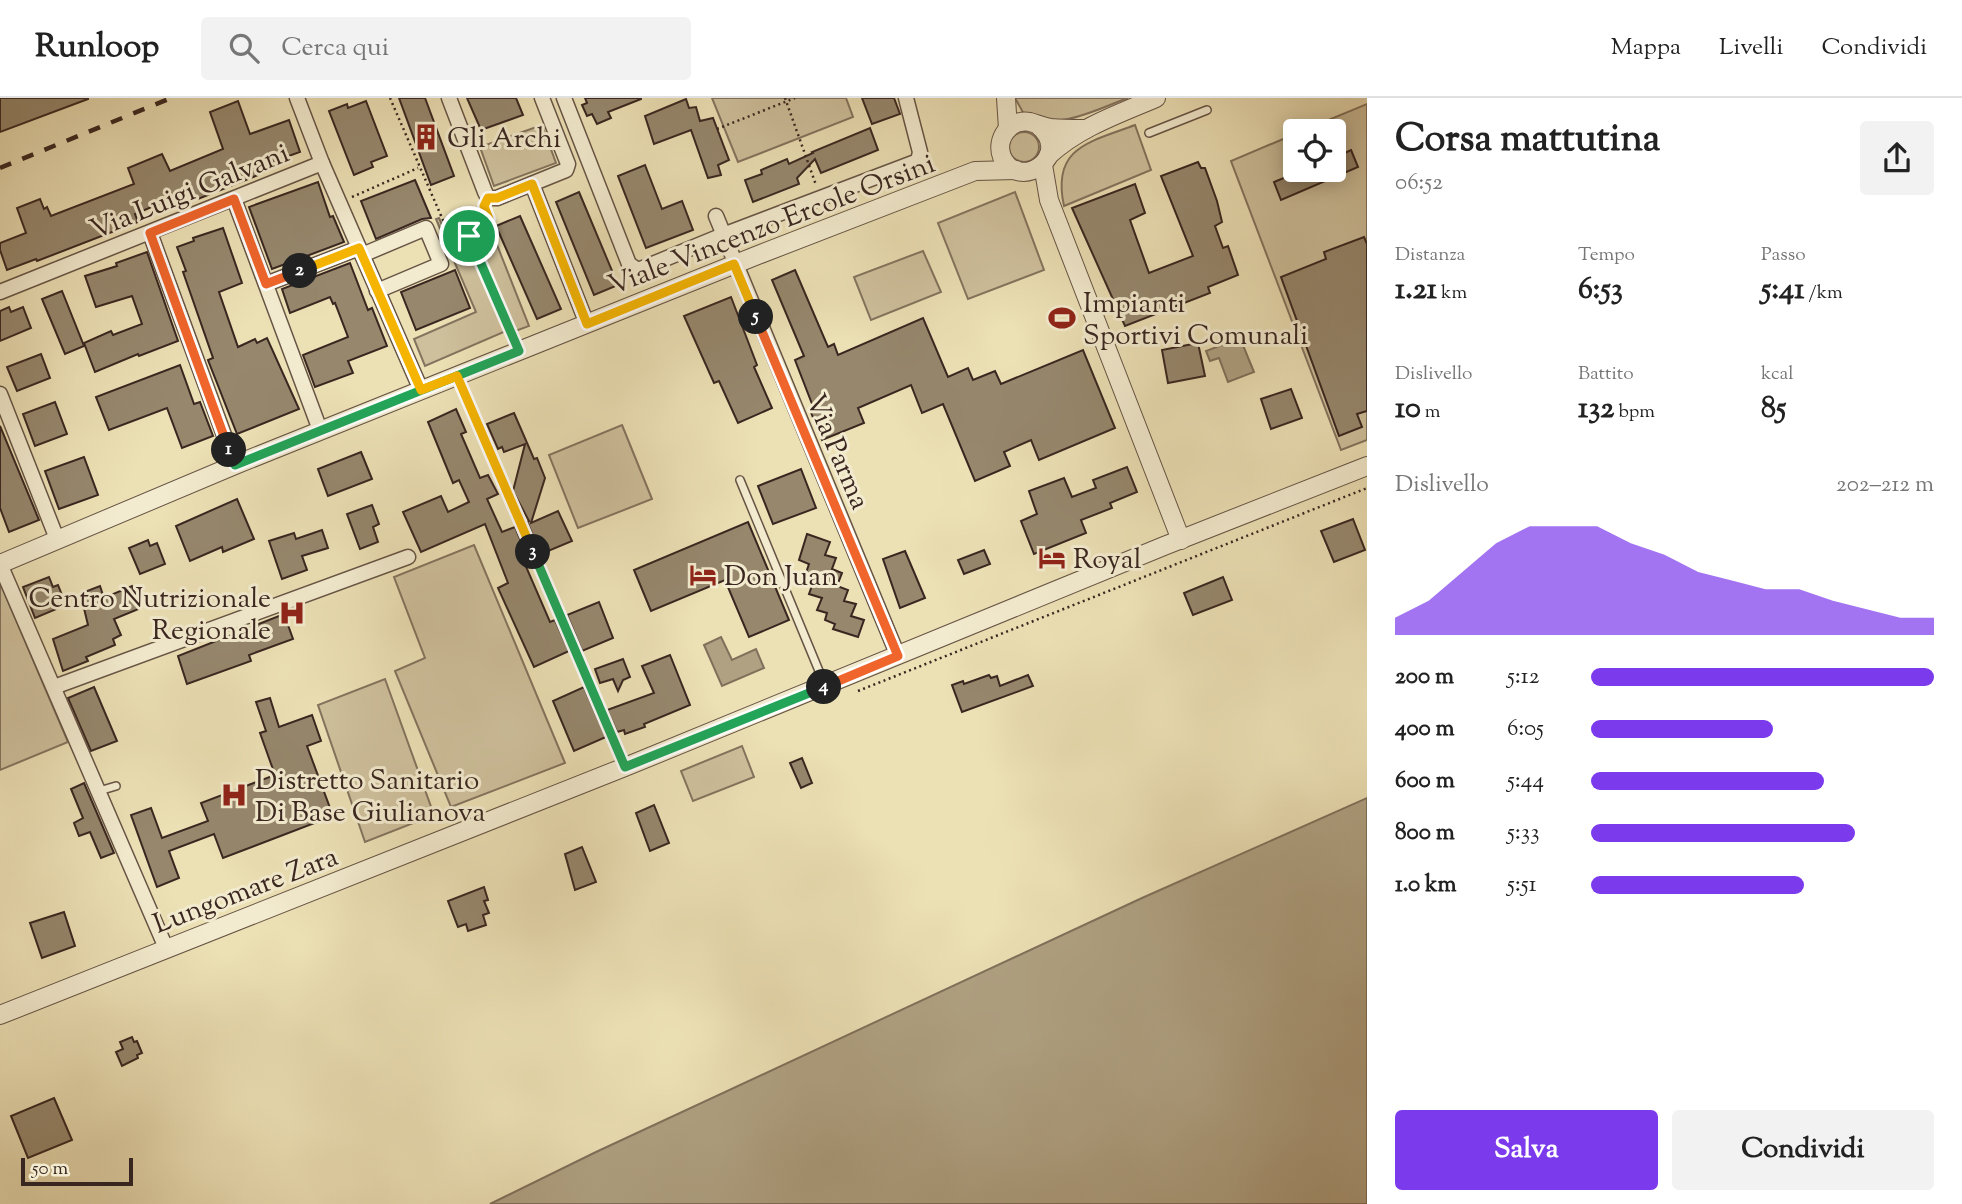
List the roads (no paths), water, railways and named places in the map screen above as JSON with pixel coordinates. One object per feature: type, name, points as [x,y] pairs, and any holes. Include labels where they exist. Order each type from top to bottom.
[{"type":"street","points":[[297,98],[322,163]]},
{"type":"street","points":[[449,98],[488,198],[497,198],[566,170],[568,164],[542,98]]},
{"type":"street","points":[[564,98],[629,264],[638,270],[918,161],[920,152],[906,98]]},
{"type":"street","points":[[1007,98],[1017,129]]},
{"type":"street","points":[[975,172],[1030,172],[1062,143],[1084,129],[1156,98]]},
{"type":"street","points":[[1017,129],[1048,137],[1050,145],[1045,161],[1049,200],[1181,540]]},
{"type":"street","points":[[1017,129],[1000,149],[1004,162],[1019,171],[1049,200]]},
{"type":"street","points":[[975,172],[1017,129],[1084,129]]},
{"type":"street","name":"Via Luigi Galvani","points":[[0,292],[322,163],[421,390]]},
{"type":"street","name":"Viale Vincenzo Ercole Orsini","points":[[0,564],[320,430],[734,264],[975,172]]},
{"type":"street","name":"Viale Vincenzo Ercole Orsini","points":[[532,184],[587,324]]},
{"type":"street","points":[[234,199],[320,430]]},
{"type":"street","name":"Via Parma","points":[[716,216],[898,656]]},
{"type":"street","points":[[266,284],[426,228],[441,264],[377,291]]},
{"type":"street","points":[[150,233],[235,465]]},
{"type":"street","points":[[0,394],[57,538]]},
{"type":"street","name":"Lungomare Zara","points":[[0,1014],[625,767],[1367,466]]},
{"type":"street","points":[[54,687],[408,557]]},
{"type":"street","points":[[0,564],[166,948]]},
{"type":"lane","points":[[1149,133],[1207,110]]},
{"type":"lane","points":[[457,376],[625,767]]},
{"type":"lane","points":[[740,480],[825,686]]},
{"type":"lane","points":[[99,791],[116,786]]},
{"type":"railway","points":[[0,168],[171,98]]},
{"type":"place","name":"Gli Archi","points":[[426,137]]},
{"type":"place","name":"Impianti Sportivi Comunali","points":[[1062,318]]},
{"type":"place","name":"Royal","points":[[1052,558]]},
{"type":"place","name":"Don Juan","points":[[703,575]]},
{"type":"place","name":"Centro Nutrizionale Regionale","points":[[292,613]]},
{"type":"place","name":"Distretto Sanitario Di Base Giulianova","points":[[234,795]]}]
